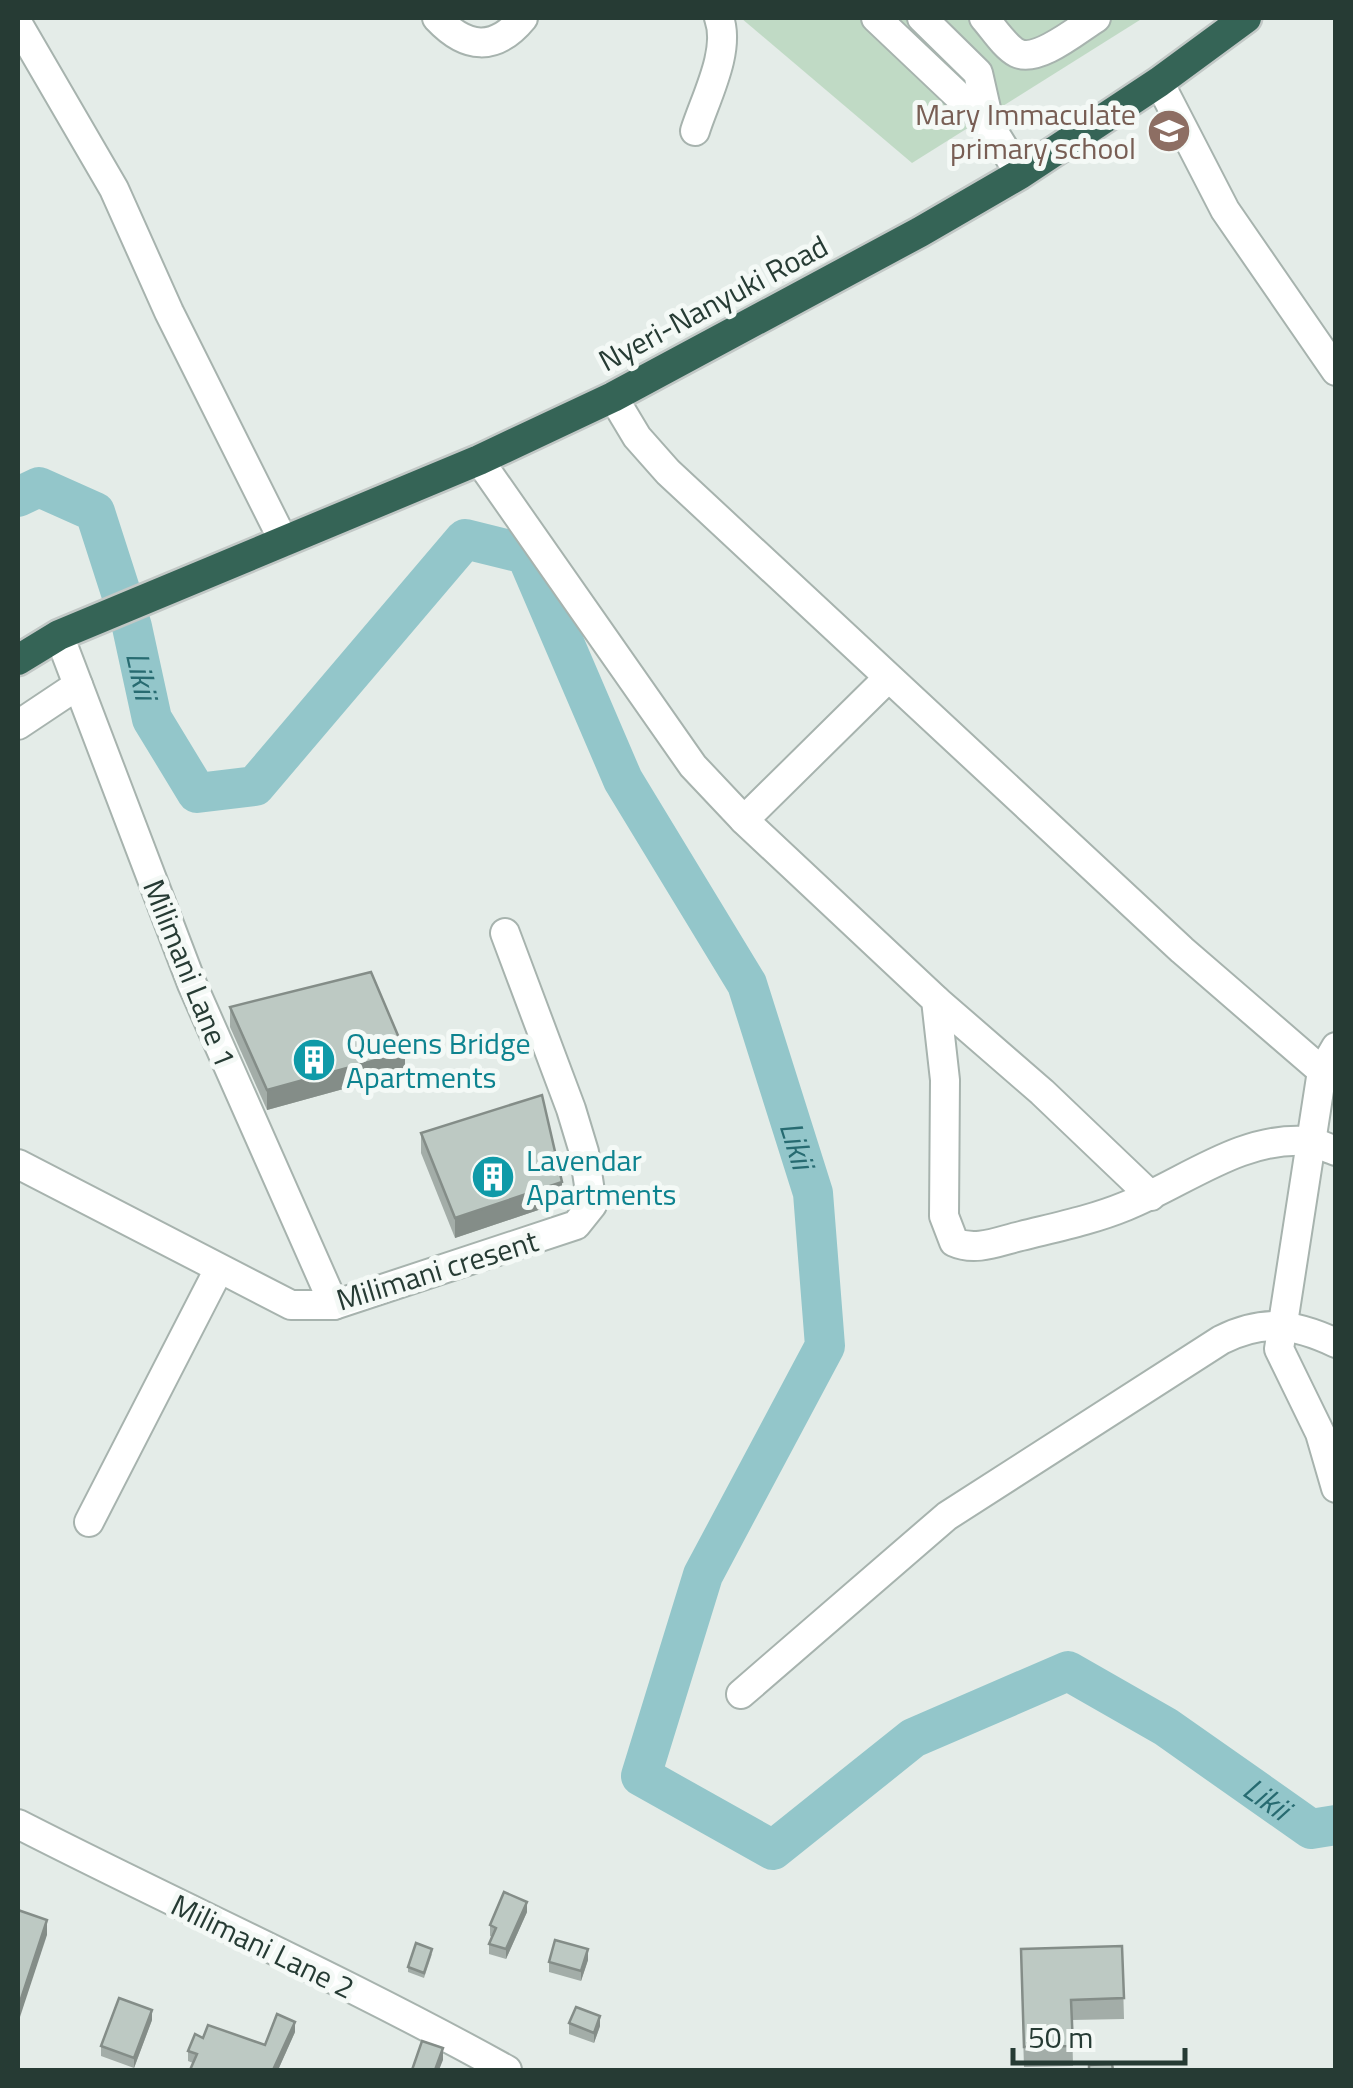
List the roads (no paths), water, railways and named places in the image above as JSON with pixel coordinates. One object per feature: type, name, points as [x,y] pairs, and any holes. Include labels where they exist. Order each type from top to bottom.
[{"type":"highway","name":"Nyeri-Nanyuki Road","points":[[59,635],[479,460],[614,397],[1020,174],[1246,18]]},
{"type":"highway","points":[[18,660],[59,635]]},
{"type":"street","points":[[437,18],[459,38],[477,42],[496,41],[523,18]]},
{"type":"street","points":[[695,130],[718,60],[722,24],[719,18]]},
{"type":"street","points":[[876,18],[990,126],[1020,174]]},
{"type":"street","points":[[922,18],[978,73],[990,126]]},
{"type":"street","points":[[984,18],[1016,53],[1026,54],[1040,53],[1096,18]]},
{"type":"street","points":[[18,24],[114,189],[169,312],[284,542]]},
{"type":"street","points":[[1158,82],[1225,210],[1336,371]]},
{"type":"street","points":[[614,397],[651,455],[888,678],[1182,950],[1329,1059],[1309,1141],[1279,1349],[1320,1433],[1336,1488]]},
{"type":"street","points":[[479,460],[692,766],[936,1000],[1042,1092],[1151,1196]]},
{"type":"street","name":"Milimani Lane 1","points":[[59,635],[192,984],[334,1305]]},
{"type":"street","points":[[744,820],[888,678]]},
{"type":"street","points":[[18,725],[78,684]]},
{"type":"street","name":"Milimani cresent","points":[[18,1164],[291,1304],[334,1305],[576,1225],[592,1205],[584,1152],[505,933]]},
{"type":"street","points":[[936,1000],[945,1080],[944,1216],[954,1242],[967,1248],[1102,1216],[1151,1196],[1220,1159],[1268,1144],[1309,1141],[1336,1152]]},
{"type":"street","points":[[88,1522],[219,1269]]},
{"type":"street","points":[[741,1694],[947,1516],[1221,1340],[1246,1328],[1280,1325],[1336,1343]]},
{"type":"street","name":"Milimani Lane 2","points":[[18,1824],[197,1915],[329,1976],[507,2070]]},
{"type":"waterway","name":"Likii","points":[[18,497],[39,487],[95,512],[132,627],[152,719],[197,793],[255,786],[465,539],[526,554],[623,780],[747,984],[813,1193],[825,1346],[703,1575],[641,1776],[773,1850],[913,1738],[1068,1671],[1166,1727],[1311,1829],[1336,1825]]},
{"type":"place","name":"Mary Immaculate primary school","points":[[1169,131]]},
{"type":"place","name":"Queens Bridge Apartments","points":[[314,1060]]},
{"type":"place","name":"Lavendar Apartments","points":[[493,1177]]}]
